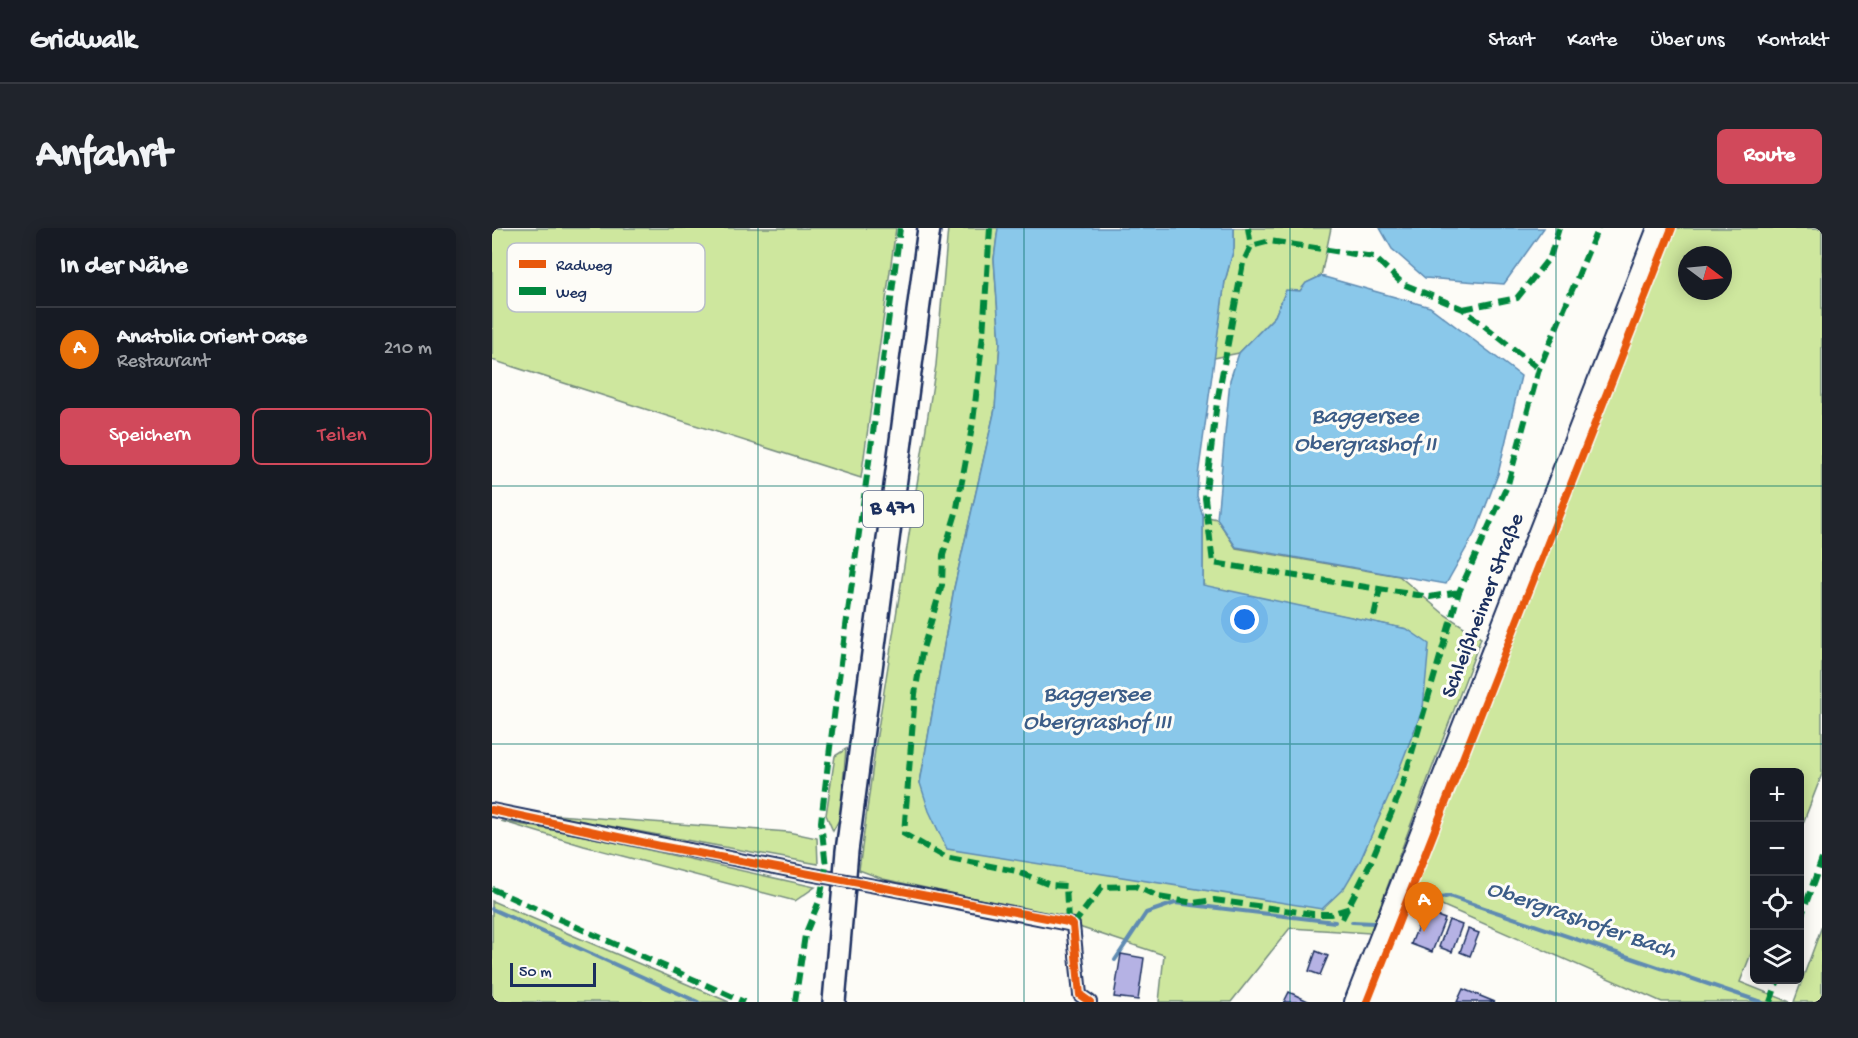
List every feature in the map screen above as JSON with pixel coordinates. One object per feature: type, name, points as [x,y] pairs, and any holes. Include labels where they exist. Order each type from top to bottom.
[{"type":"highway","name":"B 471","points":[[834,1002],[847,850],[929,228]]},
{"type":"main road","name":"Schleißheimer Straße","points":[[1354,1002],[1657,228]]},
{"type":"street","points":[[492,810],[1073,925],[1080,995],[1090,1002]]},
{"type":"green space","points":[[492,228],[896,228],[861,478],[492,360]]},
{"type":"green space","points":[[948,228],[998,228],[994,259],[1000,343],[995,409],[954,588],[920,783],[1360,861],[1423,708],[1406,629],[1203,586],[1203,516],[1217,519],[1236,548],[1399,576],[1444,614],[1481,638],[1370,933],[1290,928],[1231,1002],[1159,1002],[1164,955],[1082,928],[1069,918],[883,879],[859,870],[877,735],[936,365]]},
{"type":"green space","points":[[1234,228],[1331,228],[1321,276],[1306,283],[1300,291],[1286,291],[1275,316],[1239,353],[1214,358],[1225,281],[1234,248]]},
{"type":"green space","points":[[1672,228],[1822,228],[1822,774],[1804,821],[1804,768],[1750,768],[1750,956],[1740,982],[1790,1002],[1662,1002],[1412,892]]},
{"type":"green space","points":[[846,749],[840,818],[833,831],[826,815],[835,756]]},
{"type":"green space","points":[[543,814],[788,832],[817,838],[818,864]]},
{"type":"green space","points":[[501,821],[586,836],[815,887],[795,901],[584,846]]},
{"type":"green space","points":[[492,901],[729,1002],[492,1002]]},
{"type":"green space","points":[[1822,926],[1822,1002],[1794,1002],[1801,984],[1804,984],[1804,975]]},
{"type":"water","name":"Baggersee Obergrashof III","points":[[998,228],[1234,228],[1234,248],[1225,281],[1198,476],[1197,496],[1203,516],[1203,585],[1407,629],[1429,644],[1423,708],[1389,795],[1360,861],[1344,888],[1322,909],[947,849],[929,811],[920,783],[954,588],[995,409],[1000,343],[994,259]]},
{"type":"water","points":[[1380,228],[1544,228],[1504,284],[1425,278],[1392,249]]},
{"type":"water","name":"Baggersee Obergrashof II","points":[[1321,276],[1430,307],[1521,376],[1498,474],[1477,529],[1446,584],[1236,547],[1217,519],[1230,380],[1239,353],[1275,316],[1286,290],[1300,291],[1306,283]]},
{"type":"building","points":[[1424,911],[1445,919],[1432,952],[1411,944]]},
{"type":"building","points":[[1449,920],[1462,925],[1452,952],[1439,947]]},
{"type":"building","points":[[1468,929],[1479,933],[1470,956],[1460,952]]},
{"type":"building","points":[[1316,951],[1328,956],[1320,975],[1309,971]]},
{"type":"building","points":[[1121,954],[1144,958],[1138,1000],[1114,997]]},
{"type":"building","points":[[1463,989],[1495,1002],[1457,1002]]},
{"type":"building","points":[[1289,992],[1310,1002],[1284,1002]]},
{"type":"waterway","name":"Obergrashofer Bach","points":[[1394,923],[1416,905],[1449,896],[1761,1002]]},
{"type":"waterway","points":[[1115,960],[1146,913],[1175,903],[1335,922]]},
{"type":"waterway","points":[[492,909],[698,1002]]},
{"type":"waterway","points":[[1352,922],[1374,923]]},
{"type":"marked path","points":[[795,1002],[805,935],[820,899],[826,867],[821,822],[900,228]]},
{"type":"marked path","points":[[990,228],[983,335],[973,422],[956,513],[943,555],[942,585],[922,652],[915,694],[904,834],[945,857],[1016,871],[1050,885],[1066,886],[1068,922]]},
{"type":"marked path","points":[[1248,228],[1251,246]]},
{"type":"marked path","points":[[1463,309],[1517,298],[1550,257],[1559,228]]},
{"type":"marked path","points":[[1342,919],[1369,866],[1401,790],[1459,592],[1508,484],[1539,369],[1598,228]]},
{"type":"marked path","points":[[1459,592],[1430,597],[1213,563],[1205,498],[1217,402],[1243,263],[1251,246],[1270,241],[1374,257],[1403,284],[1463,309],[1539,369]]},
{"type":"marked path","points":[[1374,616],[1380,589]]},
{"type":"marked path","points":[[1804,909],[1822,859]]},
{"type":"marked path","points":[[1073,925],[1102,887],[1135,886],[1159,897],[1194,903],[1214,900],[1313,914],[1331,914],[1350,908]]},
{"type":"marked path","points":[[492,889],[744,1002]]},
{"type":"marked path","points":[[1770,1002],[1777,984]]},
{"type":"cycle path","points":[[1367,1002],[1672,228]]},
{"type":"cycle path","points":[[492,810],[660,846],[1068,922],[1073,925],[1080,995],[1090,1002]]},
{"type":"place","name":"Anatolia Orient Oase","points":[[1424,932]]}]
